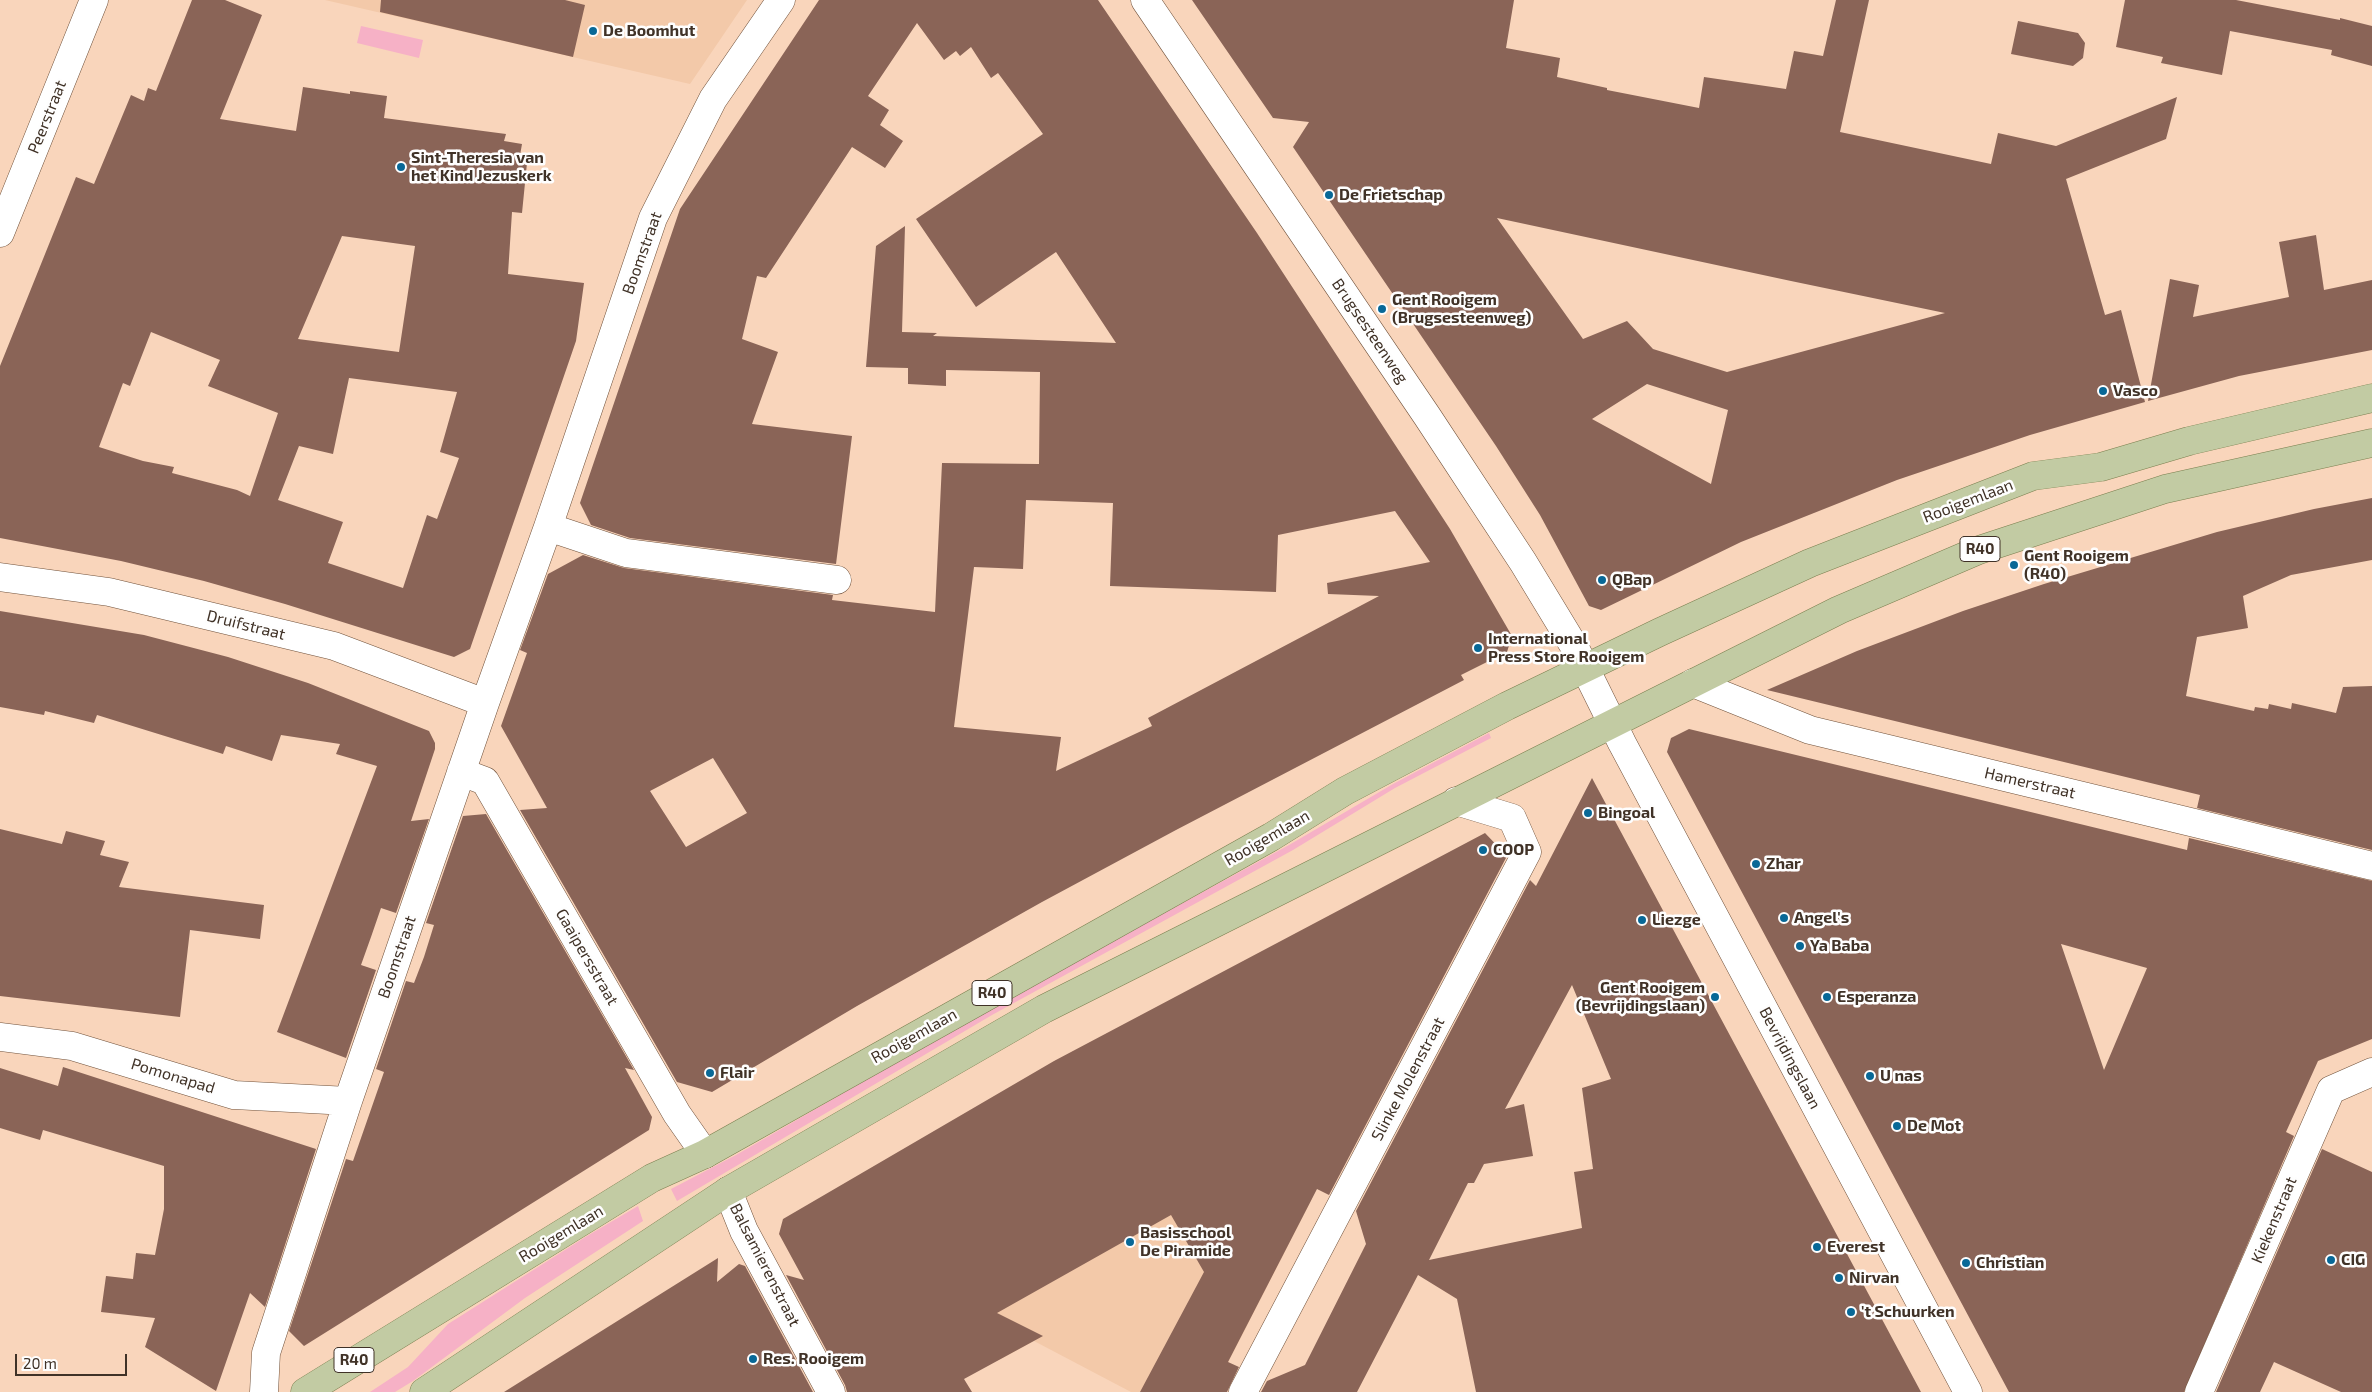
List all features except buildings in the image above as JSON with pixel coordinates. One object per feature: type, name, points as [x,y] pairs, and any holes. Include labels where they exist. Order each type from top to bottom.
[{"type":"main road","name":"Rooigemlaan","points":[[305,1392],[652,1178],[705,1154],[1271,837],[1345,791],[1507,706],[1585,668],[1775,578],[2033,476],[2101,467],[2188,441],[2372,398]]},
{"type":"main road","name":"R40","points":[[424,1392],[728,1191],[1044,1010],[1456,801],[1839,610],[1979,550],[2165,489],[2372,443]]},
{"type":"street","name":"Peerstraat","points":[[0,233],[94,0]]},
{"type":"street","name":"Boomstraat","points":[[264,1392],[266,1353],[348,1101],[485,703],[548,527],[653,218],[713,99],[780,0]]},
{"type":"street","name":"Brugsesteenweg","points":[[1145,0],[1443,440],[1540,590],[1585,668]]},
{"type":"street","points":[[548,527],[626,553],[837,580]]},
{"type":"street","name":"Druifstraat","points":[[0,577],[109,592],[334,646],[485,703]]},
{"type":"street","points":[[1585,668],[1613,723]]},
{"type":"street","name":"Hamerstraat","points":[[1693,683],[1810,730],[2372,866]]},
{"type":"street","name":"Bevrijdingslaan","points":[[1613,723],[1968,1392]]},
{"type":"street","name":"Gaaipersstraat","points":[[461,772],[486,781],[678,1114],[705,1154]]},
{"type":"street","name":"Slinke Molenstraat","points":[[1243,1392],[1527,852],[1512,818],[1456,801]]},
{"type":"street","name":"Pomonapad","points":[[0,1037],[72,1046],[234,1095],[348,1101]]},
{"type":"street","name":"Kiekenstraat","points":[[2200,1392],[2331,1090],[2372,1072]]},
{"type":"street","name":"Balsamierenstraat","points":[[728,1191],[744,1231],[831,1392]]},
{"type":"shaded area","name":"De Boomhut","points":[[325,0],[747,0],[690,84]]},
{"type":"shaded area","points":[[361,26],[423,40],[419,58],[357,43]]},
{"type":"shaded area","points":[[1489,733],[1491,738],[1395,788],[1293,850],[992,1015],[677,1201],[671,1189],[736,1155],[989,1009],[1289,845],[1393,784]]},
{"type":"shaded area","name":"Basisschool De Piramide","points":[[1253,1166],[1312,1199],[1213,1392],[1131,1392],[1034,1341],[999,1360],[968,1307]]},
{"type":"shaded area","points":[[638,1206],[643,1221],[525,1298],[413,1381],[395,1392],[370,1392],[408,1367],[448,1324]]},
{"type":"place","name":"De Boomhut","points":[[593,31]]},
{"type":"place","name":"Sint-Theresia van het Kind Jezuskerk","points":[[401,167]]},
{"type":"place","name":"De Frietschap","points":[[1329,195]]},
{"type":"place","name":"Gent Rooigem (Brugsesteenweg)","points":[[1382,309]]},
{"type":"place","name":"Vasco","points":[[2103,391]]},
{"type":"place","name":"Gent Rooigem (R40)","points":[[2014,565]]},
{"type":"place","name":"QBap","points":[[1602,580]]},
{"type":"place","name":"International Press Store Rooigem","points":[[1478,648]]},
{"type":"place","name":"Bingoal","points":[[1588,813]]},
{"type":"place","name":"COOP","points":[[1483,850]]},
{"type":"place","name":"Zhar","points":[[1756,864]]},
{"type":"place","name":"Angel's","points":[[1784,918]]},
{"type":"place","name":"Liezge","points":[[1642,920]]},
{"type":"place","name":"Ya Baba","points":[[1800,946]]},
{"type":"place","name":"Gent Rooigem (Bevrijdingslaan)","points":[[1715,997]]},
{"type":"place","name":"Esperanza","points":[[1827,997]]},
{"type":"place","name":"Flair","points":[[710,1073]]},
{"type":"place","name":"U nas","points":[[1870,1076]]},
{"type":"place","name":"De Mot","points":[[1897,1126]]},
{"type":"place","name":"Basisschool De Piramide","points":[[1130,1242]]},
{"type":"place","name":"Everest","points":[[1817,1247]]},
{"type":"place","name":"CIG","points":[[2331,1260]]},
{"type":"place","name":"Christian","points":[[1966,1263]]},
{"type":"place","name":"Nirvan","points":[[1839,1278]]},
{"type":"place","name":"'t Schuurken","points":[[1851,1312]]},
{"type":"place","name":"Res. Rooigem","points":[[753,1359]]}]
